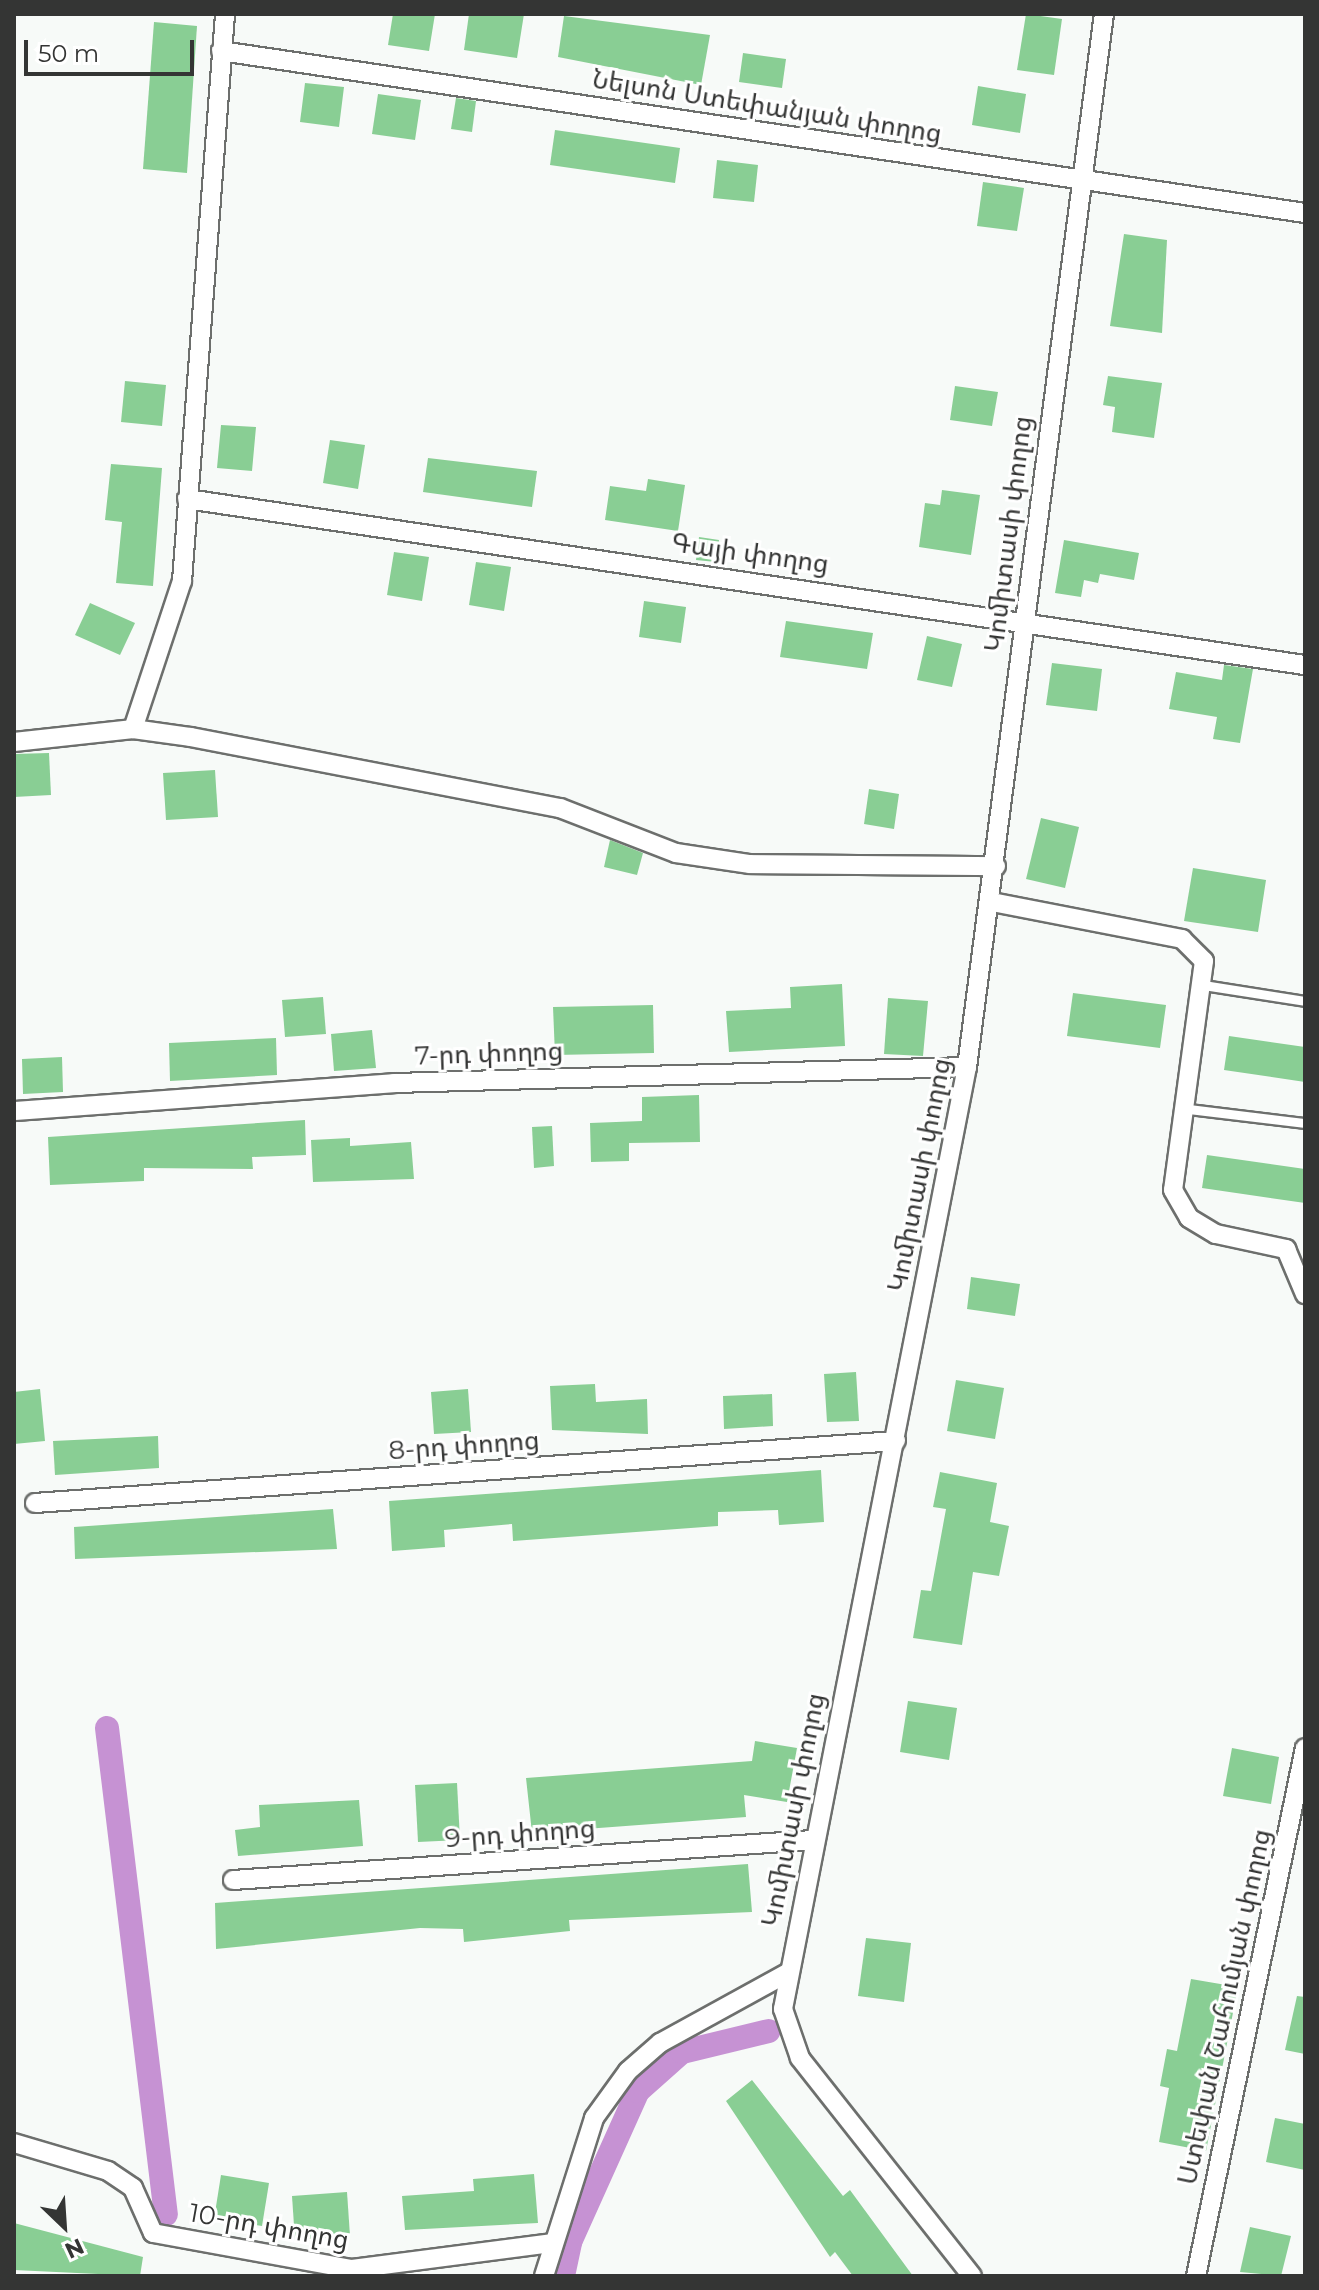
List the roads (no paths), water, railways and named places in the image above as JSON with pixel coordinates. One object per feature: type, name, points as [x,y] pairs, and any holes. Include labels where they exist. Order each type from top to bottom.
[{"type":"street","points":[[133,729],[182,581],[225,14]]},
{"type":"street","name":"Կոմիտասի փողոց","points":[[972,2276],[800,2058],[785,2032],[789,1972],[812,1840],[896,1441],[967,1067],[992,902],[1023,620],[1104,14]]},
{"type":"street","name":"Նելսոն Ստեփանյան փողոց","points":[[221,51],[1305,213]]},
{"type":"street","name":"Գայի փողոց","points":[[187,499],[1023,620],[1305,665]]},
{"type":"street","points":[[14,742],[133,729],[560,808],[676,853],[809,867],[996,866]]},
{"type":"street","points":[[992,902],[1182,939],[1204,961],[1189,1109],[1173,1190],[1189,1218],[1216,1234],[1286,1249],[1305,1294]]},
{"type":"street","name":"7-րդ փողոց","points":[[14,1111],[394,1083],[967,1067]]},
{"type":"street","name":"8-րդ փողոց","points":[[35,1503],[896,1441]]},
{"type":"street","name":"Ստեփան Շահումյան փողոց","points":[[1196,2276],[1305,1748]]},
{"type":"street","name":"9-րդ փողոց","points":[[233,1880],[812,1840]]},
{"type":"street","points":[[544,2276],[551,2243],[594,2118],[628,2071],[660,2043],[789,1972]]},
{"type":"street","name":"10-րդ փողոց","points":[[14,2143],[108,2171],[133,2188],[153,2233],[351,2272],[551,2243]]},
{"type":"lane","points":[[1203,985],[1305,1001]]},
{"type":"lane","points":[[1189,1109],[1305,1123]]},
{"type":"waterway","points":[[107,1728],[166,2214]]},
{"type":"waterway","points":[[563,2276],[570,2242],[638,2091],[682,2052],[769,2031]]}]
